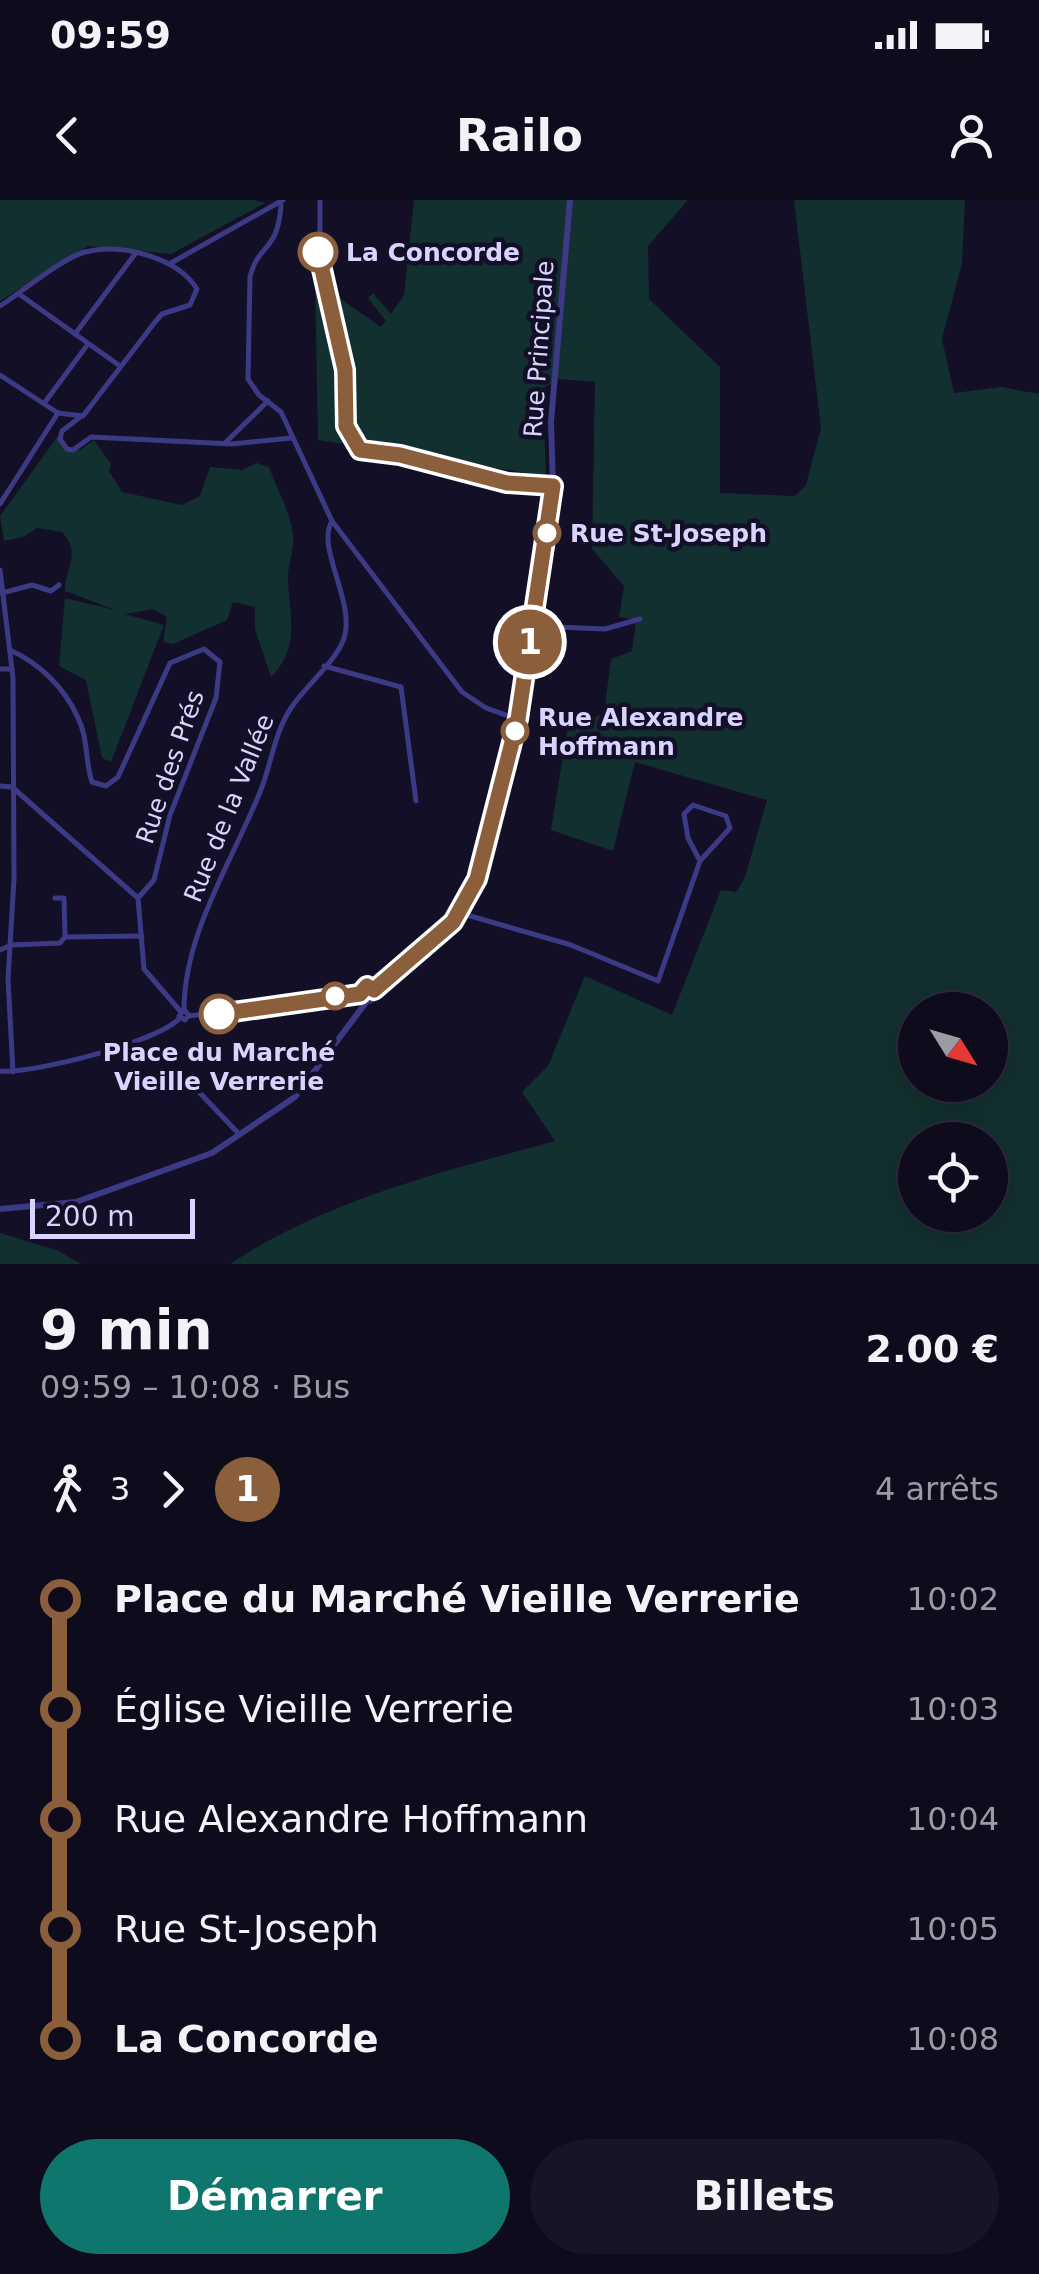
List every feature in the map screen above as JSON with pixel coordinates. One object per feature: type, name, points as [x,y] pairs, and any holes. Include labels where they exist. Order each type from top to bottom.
[{"type":"street","points":[[320,200],[320,275],[343,358],[346,426],[354,444],[367,453],[400,455],[507,483],[553,486]]},
{"type":"street","name":"Rue Principale","points":[[374,990],[442,934],[460,913],[485,852],[518,719],[553,486],[551,422],[570,200]]},
{"type":"street","points":[[171,263],[278,202]]},
{"type":"street","points":[[278,202],[276,240],[253,263],[250,277],[248,379],[281,412],[332,520],[462,692],[486,708],[518,719]]},
{"type":"street","points":[[0,306],[84,252],[136,254],[171,263],[192,281],[197,297],[190,305],[162,314],[81,417],[62,432]]},
{"type":"street","points":[[75,334],[136,254]]},
{"type":"street","points":[[19,294],[120,366]]},
{"type":"street","points":[[45,402],[88,343]]},
{"type":"street","points":[[1,378],[58,413],[81,417]]},
{"type":"street","points":[[225,443],[268,401]]},
{"type":"street","points":[[0,504],[58,413]]},
{"type":"street","points":[[66,416],[62,443],[73,450],[92,437],[225,443],[291,438]]},
{"type":"street","name":"Rue de la Vallée","points":[[184,1014],[188,969],[208,909],[262,786],[276,736],[290,709],[343,641],[346,628],[327,534],[332,520]]},
{"type":"street","points":[[0,570],[12,669],[8,979],[13,1072]]},
{"type":"street","points":[[2,593],[32,584],[51,591],[59,585]]},
{"type":"street","points":[[533,626],[605,629],[640,619]]},
{"type":"street","name":"Rue des Prés","points":[[10,650],[32,660],[58,687],[79,718],[92,782],[106,786],[118,777],[170,663],[204,649],[220,662],[216,698],[170,815],[154,880],[138,898]]},
{"type":"street","points":[[324,666],[401,687],[416,801]]},
{"type":"street","points":[[0,669],[12,669]]},
{"type":"street","points":[[0,786],[12,786],[138,898],[144,969],[184,1014]]},
{"type":"street","points":[[460,913],[571,945],[658,980],[700,861],[728,833],[730,821],[692,805],[684,814],[688,838],[700,861]]},
{"type":"street","points":[[55,898],[64,898],[65,938]]},
{"type":"street","points":[[0,950],[11,944],[54,944],[65,938],[142,936]]},
{"type":"street","points":[[0,1210],[76,1202],[186,1166],[241,1136],[295,1097],[367,1001],[374,997],[374,990],[365,986],[360,994]]},
{"type":"street","points":[[0,1071],[43,1068],[124,1044],[184,1014],[360,994]]},
{"type":"street","points":[[360,994],[367,1001]]},
{"type":"street","points":[[198,1090],[241,1136]]},
{"type":"green space","points":[[0,200],[265,203],[171,254],[88,246],[0,301]]},
{"type":"green space","points":[[414,200],[688,200],[648,246],[649,299],[720,367],[720,493],[795,496],[806,485],[821,428],[794,200],[965,200],[962,263],[942,339],[954,393],[1002,387],[1039,394],[1039,1264],[230,1264],[267,1241],[346,1205],[428,1176],[555,1141],[522,1092],[548,1066],[585,976],[672,1015],[721,890],[736,892],[745,877],[767,800],[635,762],[613,851],[551,830],[567,731],[604,713],[611,659],[632,651],[636,620],[619,617],[624,586],[592,549],[595,382],[559,379],[543,388],[546,476],[318,440],[315,281],[381,327],[386,321],[368,298],[373,293],[391,314],[404,295]]},
{"type":"green space","points":[[58,436],[68,450],[80,450],[94,440],[111,464],[109,471],[122,492],[182,505],[200,496],[210,467],[242,470],[257,463],[269,467],[293,534],[288,575],[290,644],[271,677],[255,629],[255,607],[233,602],[227,620],[173,644],[163,642],[167,617],[153,609],[125,614],[164,625],[111,762],[102,758],[86,680],[59,666],[65,598],[115,610],[65,591],[72,554],[62,532],[37,528],[23,537],[4,541],[0,516]]},
{"type":"green space","points":[[0,1233],[59,1251],[81,1264],[0,1264]]},
{"type":"bus line","name":"1","points":[[219,1014],[360,994],[367,986],[374,990],[442,934],[470,896],[500,800],[518,719],[553,486],[507,483],[400,455],[360,450],[346,426],[345,370],[320,275],[318,252]]},
{"type":"place","name":"La Concorde","points":[[318,252]]},
{"type":"place","name":"Rue St-Joseph","points":[[547,533]]},
{"type":"place","name":"Rue Alexandre Hoffmann","points":[[515,731]]},
{"type":"place","name":"Place du Marché Vieille Verrerie","points":[[219,1014]]}]
